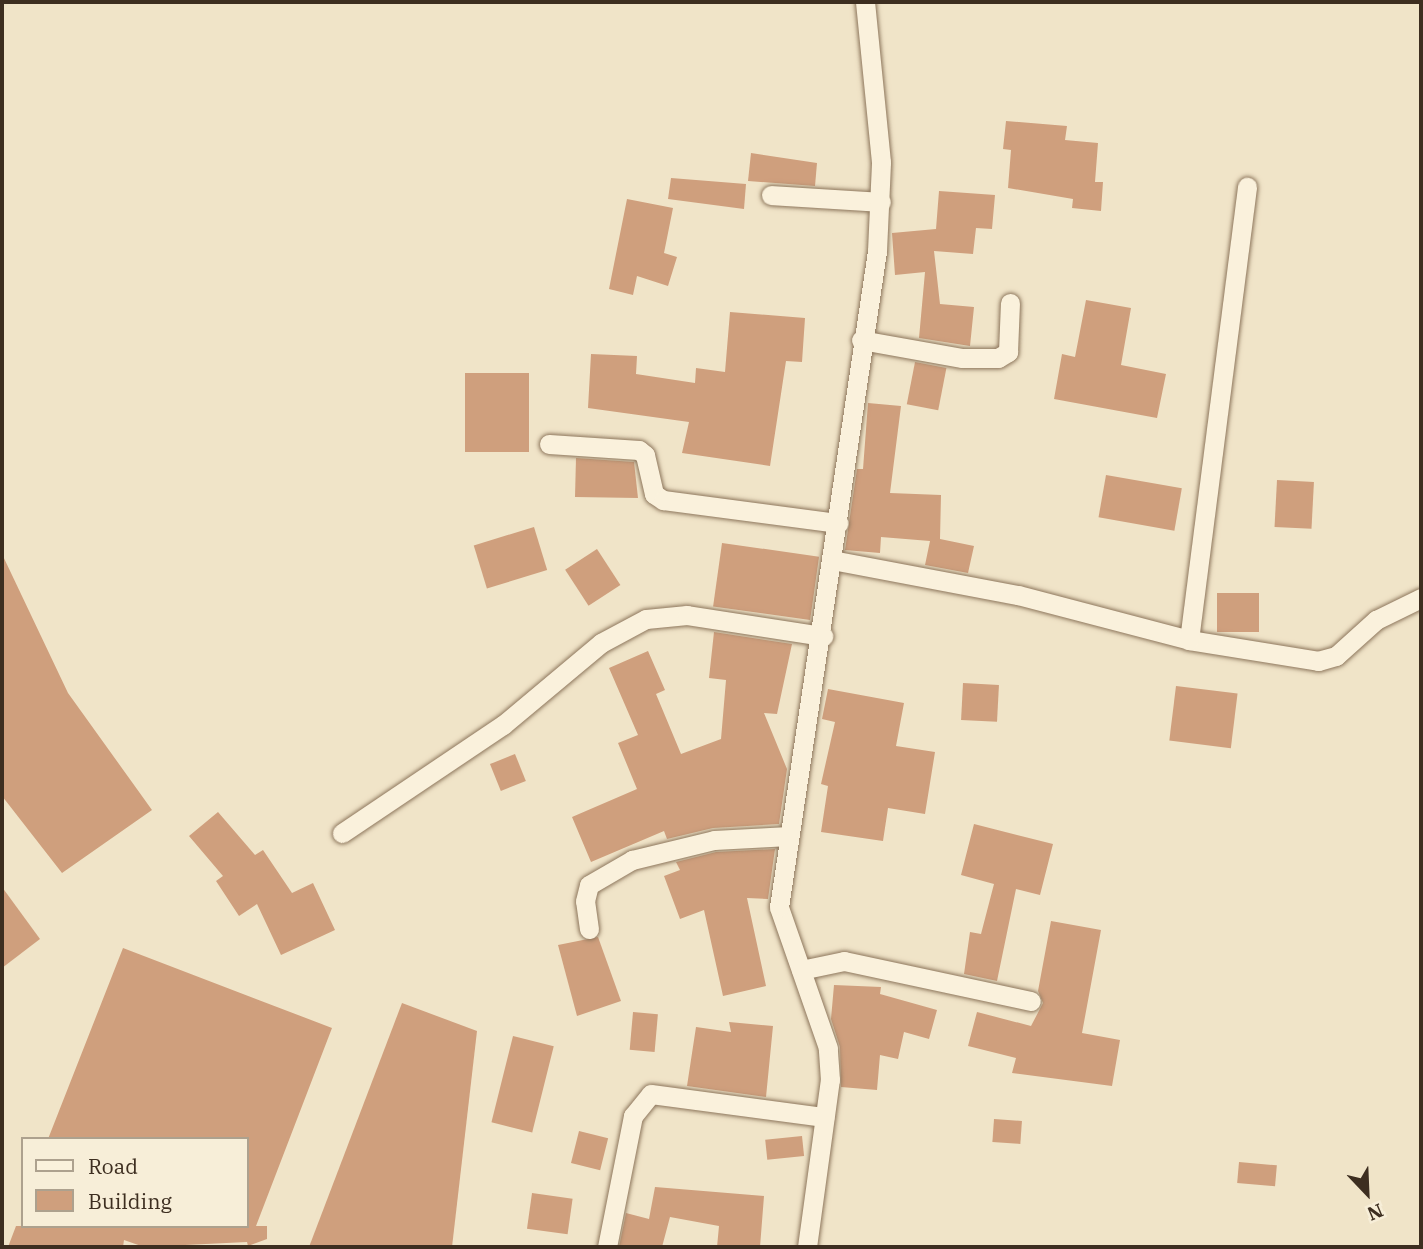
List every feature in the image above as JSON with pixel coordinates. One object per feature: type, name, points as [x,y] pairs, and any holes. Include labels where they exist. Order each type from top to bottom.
[{"type":"street","points":[[807,1247],[830,1080],[828,1048],[779,907],[823,636],[881,202],[865,2]]},
{"type":"street","points":[[1189,640],[1247,187]]},
{"type":"street","points":[[771,195],[881,202]]},
{"type":"street","points":[[861,340],[962,358],[998,358],[1008,352],[1010,303]]},
{"type":"street","points":[[549,444],[639,450],[645,455],[654,494],[663,500],[838,523]]},
{"type":"street","points":[[832,560],[1018,595],[1189,640],[1318,661],[1336,656],[1376,621],[1421,598]]},
{"type":"street","points":[[342,833],[503,724],[601,643],[646,619],[687,615],[823,636]]},
{"type":"street","points":[[589,929],[585,901],[589,884],[632,860],[714,840],[789,836]]},
{"type":"street","points":[[801,970],[844,961],[1031,1001]]},
{"type":"street","points":[[607,1247],[633,1116],[651,1094],[824,1117]]},
{"type":"building","points":[[1006,121],[1067,126],[1065,140],[1098,143],[1095,182],[1103,182],[1101,211],[1072,208],[1073,199],[1008,188],[1011,150],[1003,149]]},
{"type":"building","points":[[751,153],[817,163],[815,186],[748,181]]},
{"type":"building","points":[[671,178],[746,184],[744,209],[668,199]]},
{"type":"building","points":[[939,191],[995,195],[992,229],[976,228],[973,254],[934,251],[940,304],[974,307],[970,346],[919,338],[925,272],[895,275],[892,233],[936,229]]},
{"type":"building","points":[[627,199],[673,208],[664,253],[677,257],[668,286],[637,276],[633,295],[609,289]]},
{"type":"building","points":[[1086,300],[1131,308],[1121,365],[1166,374],[1157,418],[1054,399],[1062,354],[1075,357]]},
{"type":"building","points":[[730,312],[805,318],[802,362],[786,361],[770,466],[682,453],[689,422],[588,408],[591,354],[637,356],[636,374],[695,383],[696,368],[725,372]]},
{"type":"building","points":[[915,362],[946,368],[938,410],[907,404]]},
{"type":"building","points":[[465,373],[529,373],[529,452],[465,452]]},
{"type":"building","points":[[868,403],[901,406],[890,493],[941,495],[940,539],[974,546],[968,573],[925,565],[930,541],[881,537],[880,553],[845,550],[857,469],[863,469]]},
{"type":"building","points":[[576,458],[634,462],[638,498],[575,497]]},
{"type":"building","points":[[1106,475],[1182,488],[1174,531],[1099,517]]},
{"type":"building","points":[[1277,480],[1314,482],[1311,529],[1275,527]]},
{"type":"building","points":[[534,527],[547,570],[487,588],[474,545]]},
{"type":"building","points":[[722,543],[819,557],[810,620],[713,606]]},
{"type":"building","points":[[597,549],[620,585],[589,606],[565,570]]},
{"type":"building","points":[[2,554],[68,693],[152,810],[62,873],[2,796]]},
{"type":"building","points":[[1217,593],[1259,593],[1259,632],[1217,632]]},
{"type":"building","points":[[714,632],[792,644],[777,714],[764,713],[787,769],[779,824],[713,828],[667,839],[664,831],[591,862],[572,817],[637,789],[618,743],[638,735],[609,668],[648,651],[665,690],[656,694],[681,754],[721,739],[726,680],[709,678]]},
{"type":"building","points":[[963,683],[999,685],[997,722],[961,720]]},
{"type":"building","points":[[1176,686],[1238,694],[1231,748],[1169,741]]},
{"type":"building","points":[[828,689],[904,703],[896,746],[935,752],[925,814],[888,808],[883,841],[821,832],[828,786],[821,784],[835,722],[822,719]]},
{"type":"building","points":[[515,754],[526,781],[501,791],[490,764]]},
{"type":"building","points":[[218,812],[255,855],[263,850],[292,893],[313,883],[335,930],[281,955],[257,904],[239,916],[216,881],[223,876],[189,836]]},
{"type":"building","points":[[974,824],[1053,844],[1040,895],[1016,889],[997,981],[964,974],[970,932],[981,934],[994,884],[961,875]]},
{"type":"building","points":[[775,849],[768,899],[747,898],[766,986],[723,996],[704,910],[680,919],[664,876],[680,870],[676,862],[716,852]]},
{"type":"building","points":[[2,887],[40,939],[2,968]]},
{"type":"building","points":[[1051,921],[1101,930],[1082,1033],[1120,1040],[1112,1086],[1012,1073],[1016,1058],[968,1046],[977,1012],[1031,1026],[1043,1003],[1038,991]]},
{"type":"building","points":[[598,937],[621,1001],[577,1016],[558,945]]},
{"type":"building","points":[[123,948],[332,1028],[256,1226],[267,1226],[267,1239],[248,1246],[247,1242],[144,1247],[124,1240],[123,1247],[8,1247],[16,1226],[248,1228],[248,1137],[49,1137]]},
{"type":"building","points":[[834,985],[881,987],[880,994],[937,1010],[929,1039],[904,1032],[898,1059],[880,1055],[877,1090],[841,1087],[840,1047],[831,1019]]},
{"type":"building","points":[[402,1003],[477,1031],[452,1247],[309,1247]]},
{"type":"building","points":[[633,1012],[658,1014],[655,1052],[630,1050]]},
{"type":"building","points":[[729,1022],[773,1026],[766,1097],[687,1086],[696,1027],[731,1032]]},
{"type":"building","points":[[513,1036],[554,1046],[532,1133],[491,1122]]},
{"type":"building","points":[[994,1119],[1022,1121],[1020,1144],[992,1142]]},
{"type":"building","points":[[579,1131],[608,1138],[600,1170],[571,1163]]},
{"type":"building","points":[[802,1136],[804,1156],[767,1160],[765,1140]]},
{"type":"building","points":[[1239,1162],[1277,1165],[1275,1186],[1237,1183]]},
{"type":"building","points":[[655,1187],[764,1196],[760,1247],[717,1247],[719,1226],[670,1217],[662,1247],[619,1247],[626,1213],[649,1219]]},
{"type":"building","points":[[532,1193],[573,1199],[568,1234],[527,1229]]}]
